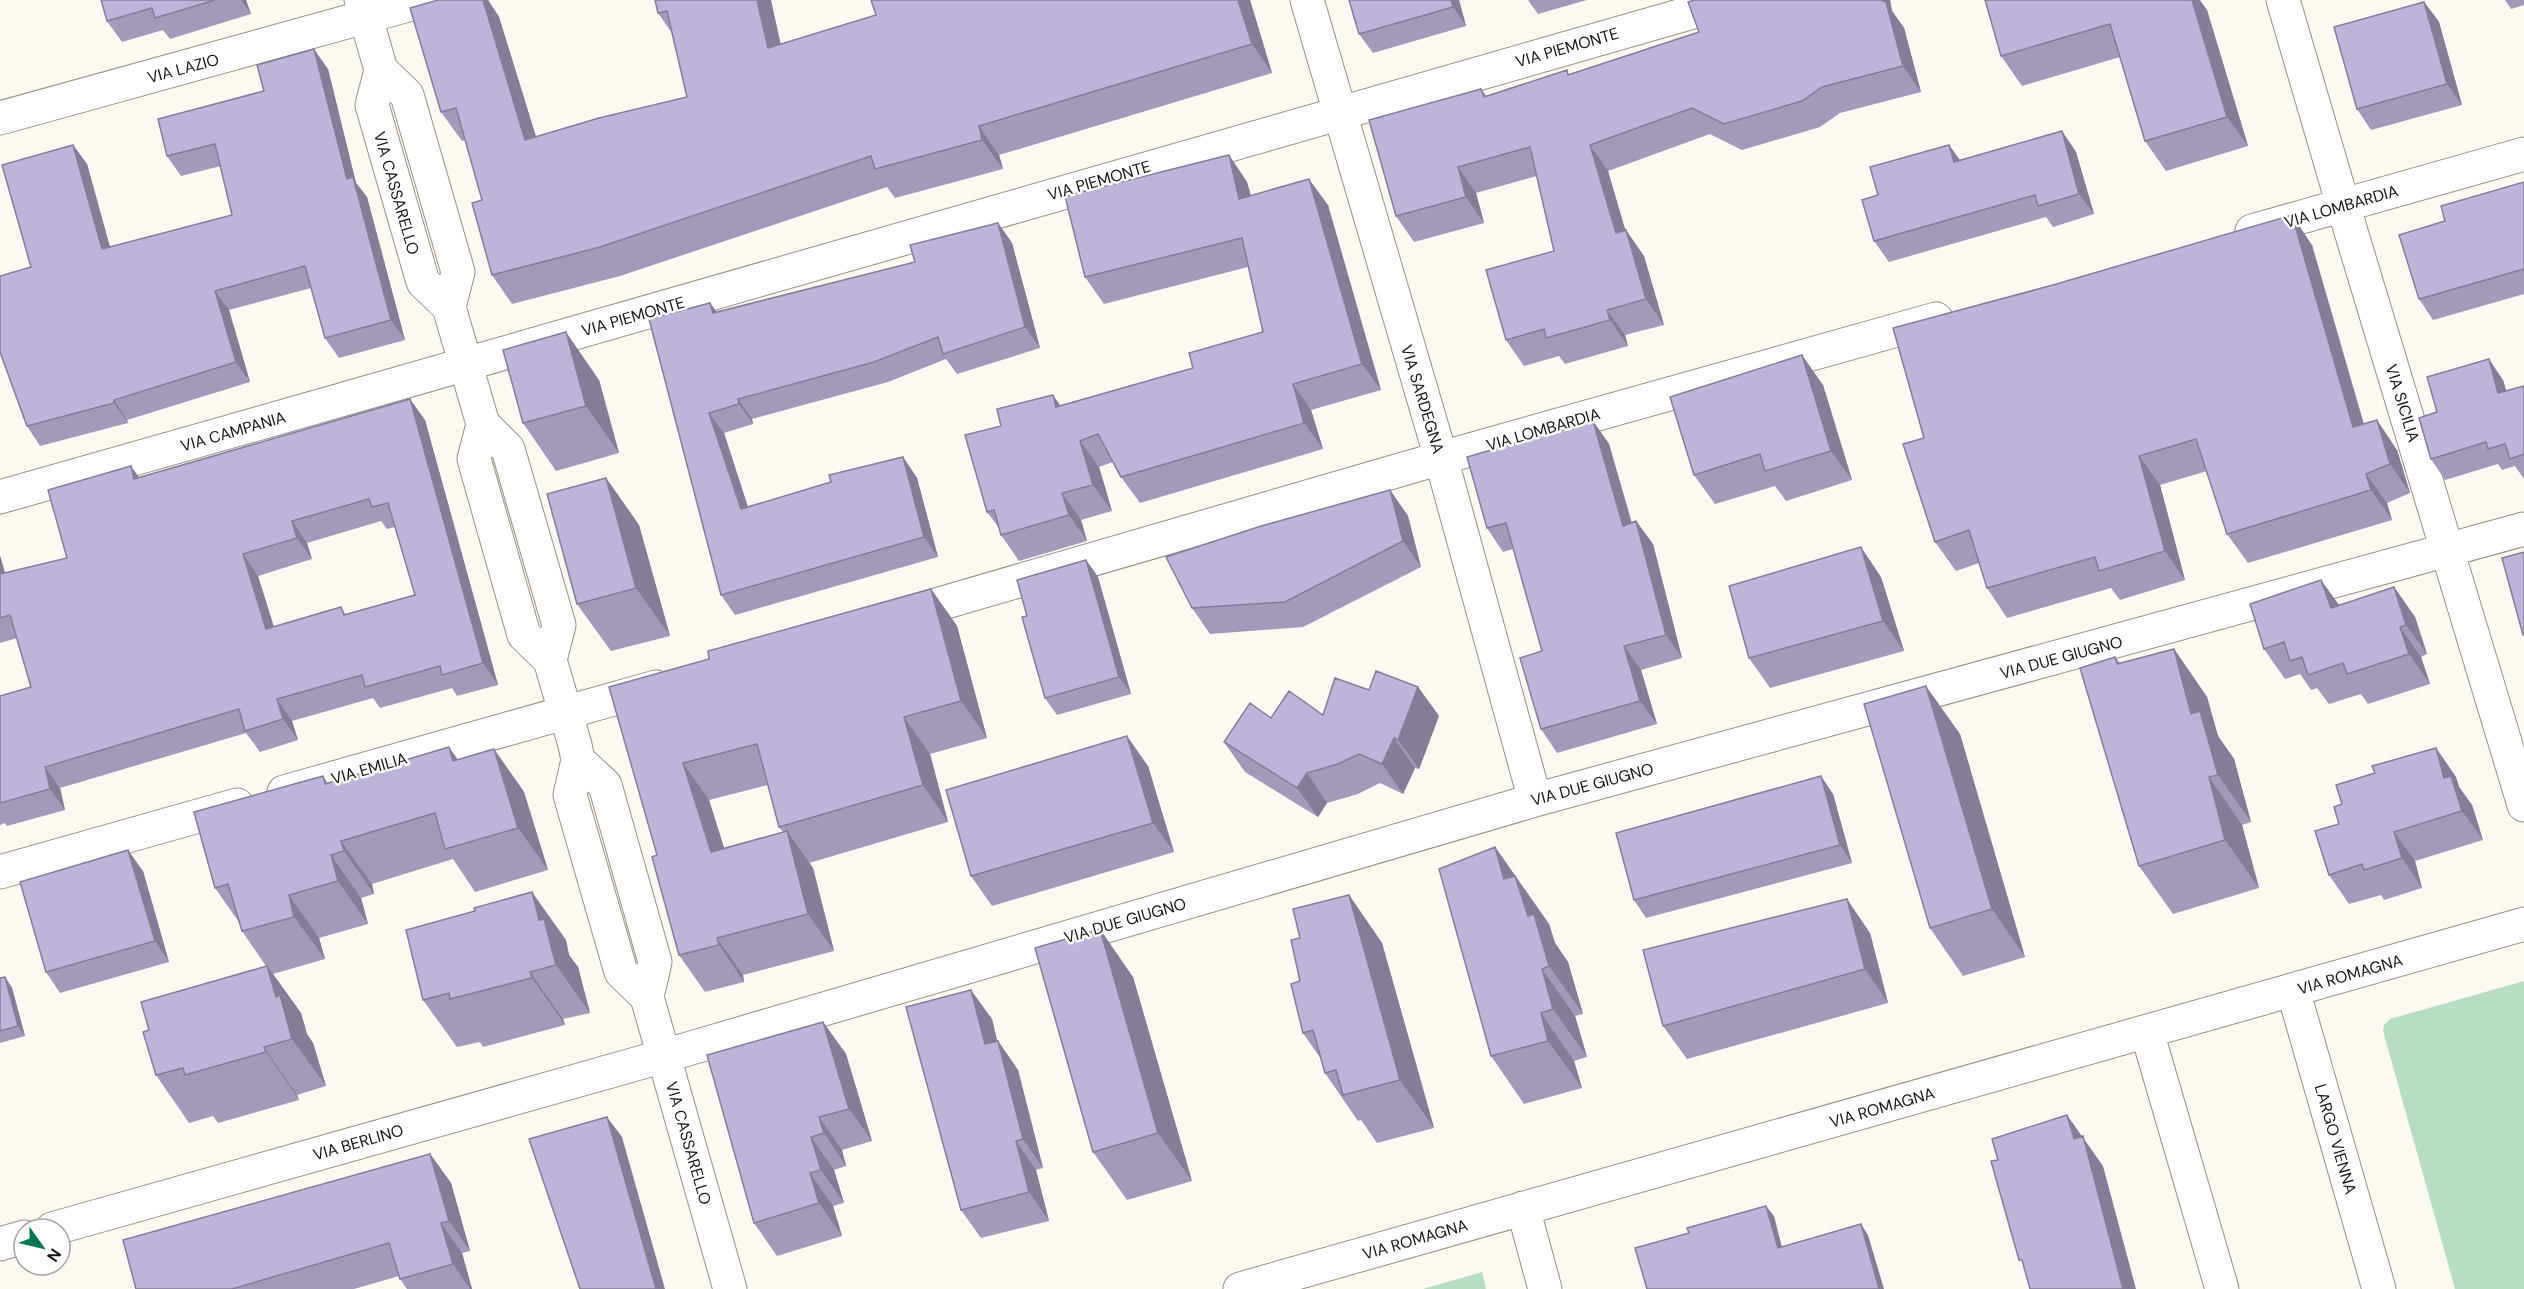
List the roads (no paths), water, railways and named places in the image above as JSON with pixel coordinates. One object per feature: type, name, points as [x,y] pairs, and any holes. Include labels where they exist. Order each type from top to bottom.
[{"type":"street","name":"VIA LAZIO","points":[[0,118],[364,9],[426,0]]},
{"type":"street","name":"VIA SARDEGNA","points":[[1307,0],[1441,458],[1535,800]]},
{"type":"street","name":"VIA PIEMONTE","points":[[465,365],[1338,111],[1735,0]]},
{"type":"street","name":"VIA SICILIA","points":[[2283,0],[2524,805]]},
{"type":"street","name":"VIA CASSARELLO","points":[[364,9],[381,70],[372,105],[375,117],[423,282],[449,307],[483,424],[508,449],[559,625],[550,660],[578,759],[570,795],[621,972],[647,998],[730,1289]]},
{"type":"street","name":"VIA LOMBARDIA","points":[[2228,237],[2524,154]]},
{"type":"street","name":"VIA LOMBARDIA","points":[[866,626],[1441,458],[1966,311]]},
{"type":"street","name":"VIA CAMPANIA","points":[[0,497],[465,365]]},
{"type":"street","name":"VIA DUE GIUGNO","points":[[664,1056],[1535,800],[2524,529]]},
{"type":"street","points":[[565,713],[682,679]]},
{"type":"street","name":"VIA EMILIA","points":[[0,872],[565,713]]},
{"type":"street","name":"VIA ROMAGNA","points":[[1240,1289],[2524,924]]},
{"type":"street","name":"LARGO VIENNA","points":[[2293,990],[2379,1289]]},
{"type":"street","points":[[2146,1032],[2222,1289]]},
{"type":"street","name":"VIA BERLINO","points":[[72,1223],[664,1056]]},
{"type":"street","points":[[1523,1209],[1545,1289]]}]
